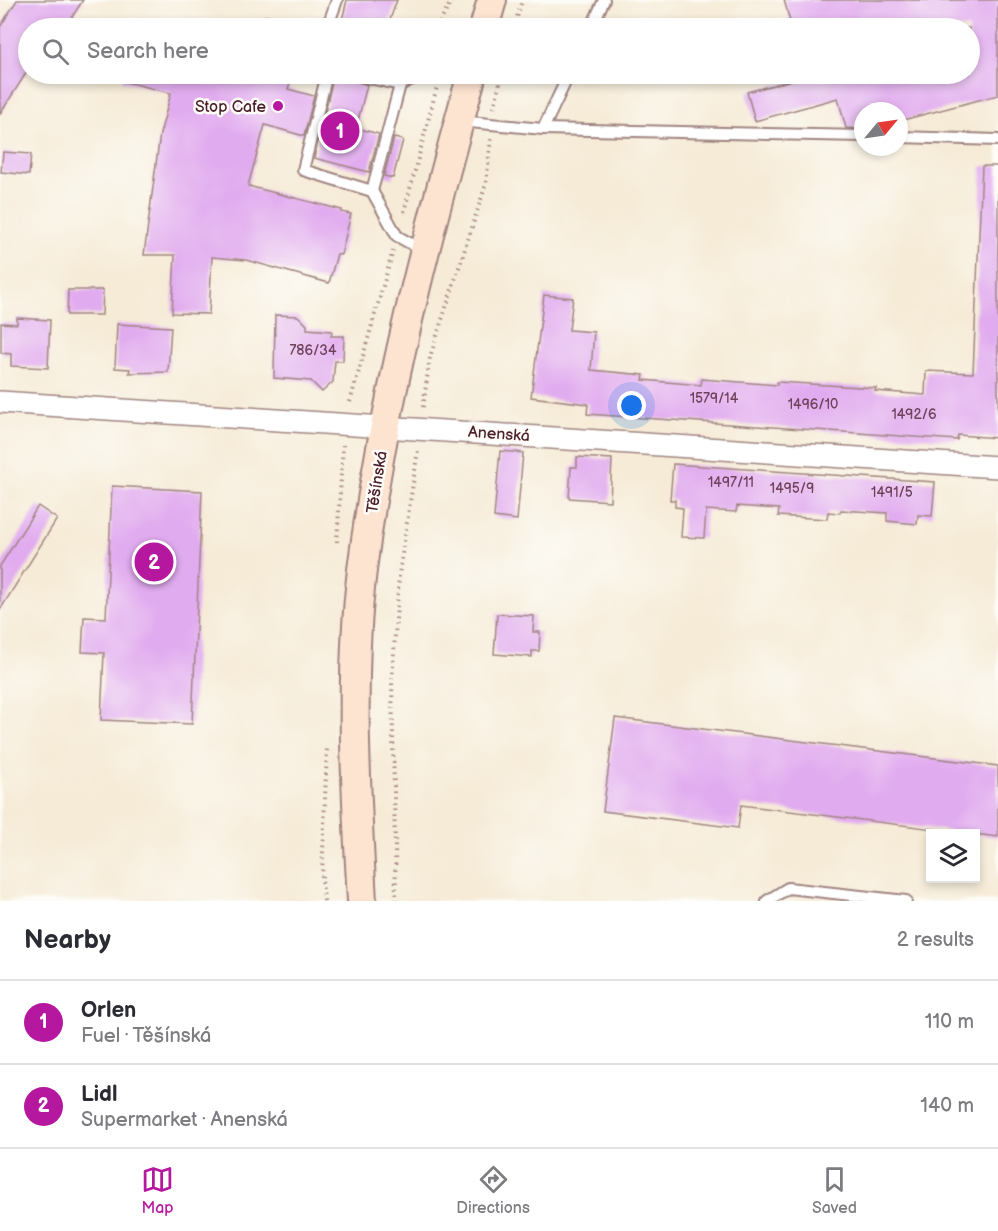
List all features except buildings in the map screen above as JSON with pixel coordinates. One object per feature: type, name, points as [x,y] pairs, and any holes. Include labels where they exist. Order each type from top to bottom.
[{"type":"street","points":[[487,18],[492,0]]},
{"type":"street","name":"Těšínská","points":[[362,901],[358,827],[357,676],[362,571],[385,425],[425,251],[469,84]]},
{"type":"street","name":"Anenská","points":[[0,402],[998,466]]},
{"type":"lane","points":[[331,18],[338,0]]},
{"type":"lane","points":[[596,18],[604,0]]},
{"type":"lane","points":[[324,84],[303,170],[372,191]]},
{"type":"lane","points":[[396,84],[400,85],[372,191],[397,236],[425,251]]},
{"type":"lane","points":[[543,129],[564,84]]},
{"type":"lane","points":[[459,121],[543,129],[854,136]]},
{"type":"lane","points":[[908,137],[998,140]]},
{"type":"lane","points":[[767,901],[788,888],[841,898],[906,901]]},
{"type":"path","points":[[442,18],[452,0]]},
{"type":"path","points":[[517,18],[522,0]]},
{"type":"path","points":[[396,901],[392,681],[399,575],[430,357],[486,184],[492,124],[500,84]]},
{"type":"place","name":"Stop Cafe","points":[[278,106]]},
{"type":"place","name":"Orlen","points":[[340,131]]},
{"type":"place","name":"Lidl","points":[[154,562]]}]
